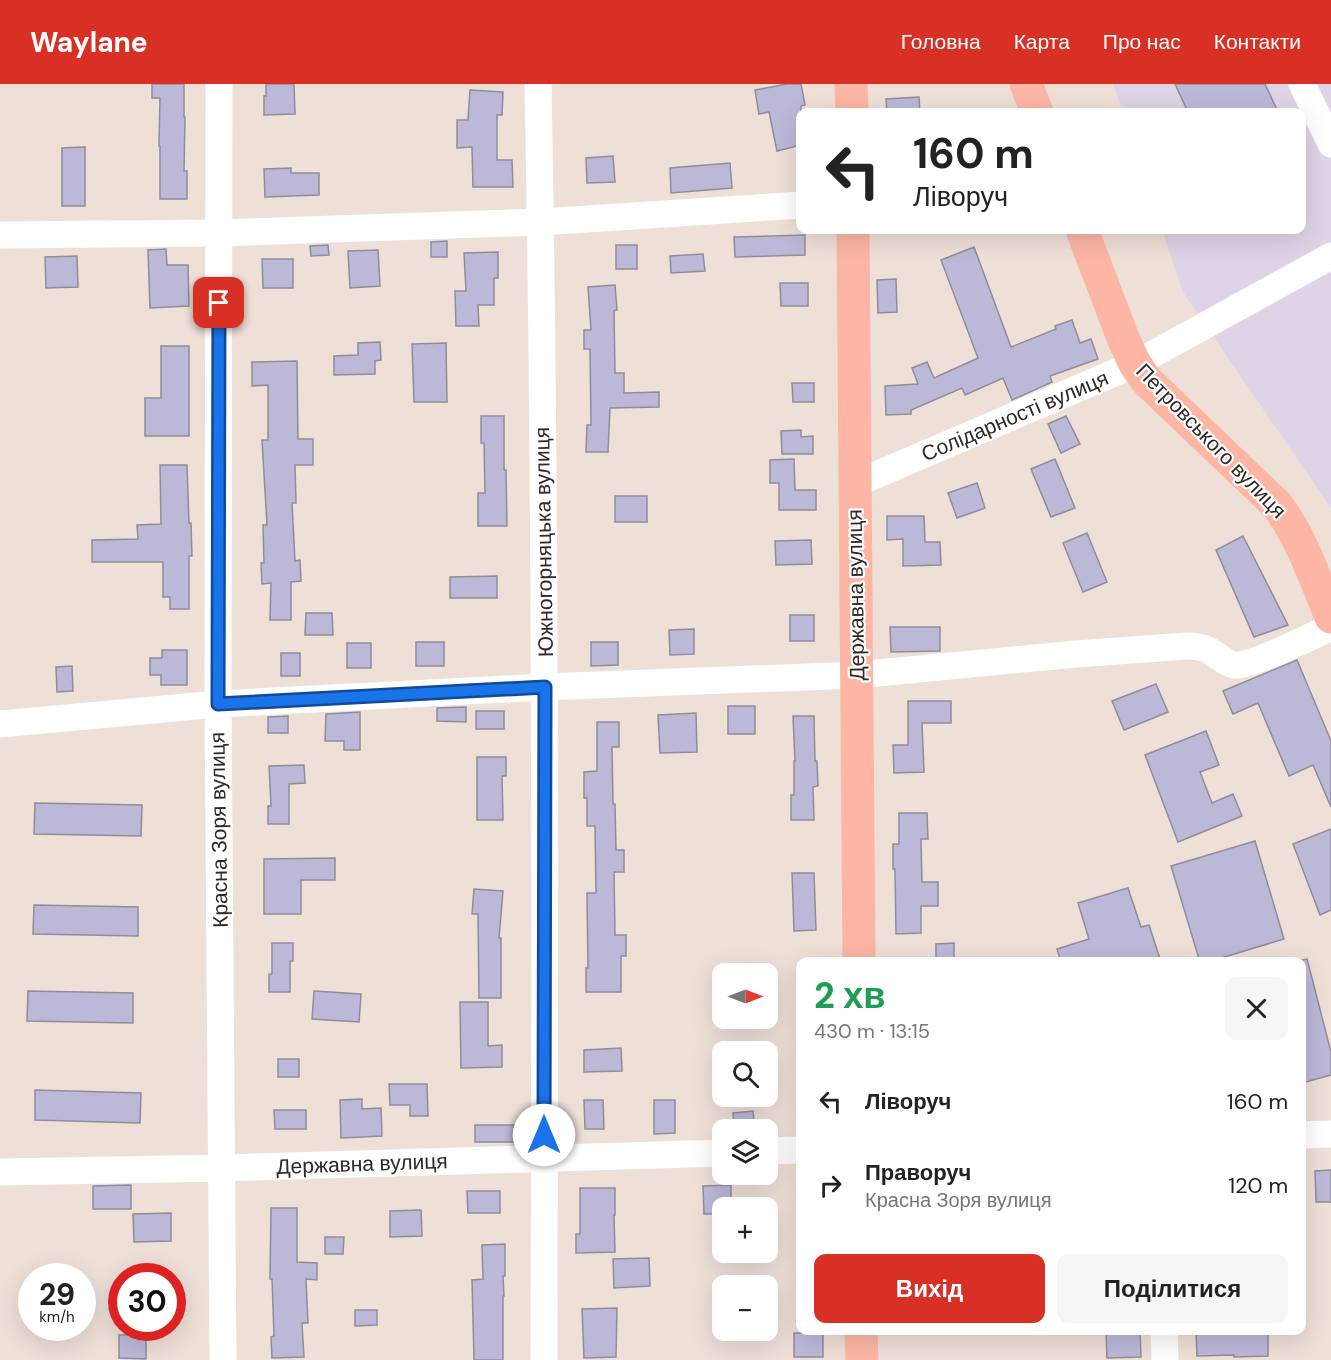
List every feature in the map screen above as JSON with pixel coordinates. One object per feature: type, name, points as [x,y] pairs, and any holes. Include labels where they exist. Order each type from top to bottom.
[{"type":"main road","points":[[851,84],[852,108]]},
{"type":"main road","points":[[1026,84],[1035,108]]},
{"type":"main road","name":"Державна вулиця","points":[[853,234],[859,957]]},
{"type":"main road","name":"Петровського вулиця","points":[[1084,234],[1135,364],[1147,381],[1263,491],[1281,511],[1300,546],[1331,617]]},
{"type":"main road","points":[[861,1335],[862,1360]]},
{"type":"street","name":"Красна Зоря вулиця","points":[[219,84],[218,704],[223,1360]]},
{"type":"street","name":"Южногорняцька вулиця","points":[[538,84],[545,687],[544,1360]]},
{"type":"street","points":[[1302,84],[1331,144]]},
{"type":"street","points":[[0,235],[219,232],[541,222],[796,205]]},
{"type":"street","name":"Солідарності вулиця","points":[[855,484],[1135,364],[1331,256]]},
{"type":"street","points":[[0,724],[218,704],[545,687],[857,675],[1187,646],[1209,650],[1231,665],[1240,665],[1256,661],[1331,627]]},
{"type":"street","points":[[1306,1135],[1331,1134]]},
{"type":"street","points":[[778,1151],[796,1150]]},
{"type":"street","name":"Державна вулиця","points":[[0,1172],[223,1168],[712,1153]]},
{"type":"street","points":[[1164,1335],[1165,1360]]},
{"type":"shaded area","points":[[1113,84],[1331,84],[1331,508],[1183,292],[1163,234],[1306,234],[1306,108],[1122,108]]},
{"type":"building","points":[[152,84],[184,84],[184,171],[187,171],[187,199],[160,199],[160,98],[152,98]]},
{"type":"building","points":[[266,84],[294,84],[295,114],[264,115]]},
{"type":"building","points":[[787,84],[801,84],[805,105],[796,108],[796,146],[777,151],[769,112],[759,114],[755,90]]},
{"type":"building","points":[[1175,84],[1265,84],[1276,108],[1186,108]]},
{"type":"building","points":[[470,90],[503,92],[502,115],[497,115],[497,160],[512,160],[513,187],[473,187],[472,147],[457,148],[457,120],[468,120]]},
{"type":"building","points":[[919,97],[920,108],[887,108],[886,99]]},
{"type":"building","points":[[85,147],[85,206],[62,206],[62,148]]},
{"type":"building","points":[[613,156],[615,182],[587,183],[586,158]]},
{"type":"building","points":[[730,163],[732,188],[671,193],[670,168]]},
{"type":"building","points":[[291,168],[291,173],[319,173],[319,195],[265,197],[264,169]]},
{"type":"building","points":[[805,235],[805,255],[735,257],[734,237]]},
{"type":"building","points":[[447,241],[447,257],[431,257],[431,242]]},
{"type":"building","points":[[328,245],[329,255],[311,256],[310,246]]},
{"type":"building","points":[[616,245],[637,245],[637,269],[616,269]]},
{"type":"building","points":[[974,247],[1011,347],[1072,320],[1080,343],[1091,339],[1098,359],[1050,376],[1052,382],[1012,400],[1003,378],[965,395],[962,388],[911,410],[911,414],[886,415],[885,386],[918,384],[912,368],[927,362],[934,378],[978,358],[941,260]]},
{"type":"building","points":[[166,249],[167,265],[188,265],[189,306],[150,308],[148,250]]},
{"type":"building","points":[[378,250],[380,286],[350,288],[348,251]]},
{"type":"building","points":[[498,252],[498,278],[494,278],[494,305],[478,305],[479,326],[456,326],[455,291],[466,291],[464,253]]},
{"type":"building","points":[[703,254],[705,271],[671,273],[670,256]]},
{"type":"building","points":[[77,256],[78,287],[46,288],[45,257]]},
{"type":"building","points":[[262,259],[293,259],[293,288],[263,288]]},
{"type":"building","points":[[896,279],[897,312],[878,313],[877,280]]},
{"type":"building","points":[[780,283],[808,283],[808,306],[781,306]]},
{"type":"building","points":[[615,285],[617,310],[614,311],[615,373],[624,373],[624,393],[659,392],[659,407],[610,408],[608,452],[586,452],[587,425],[591,425],[590,349],[584,349],[584,330],[591,330],[588,287]]},
{"type":"building","points":[[380,342],[381,360],[375,361],[375,374],[334,375],[334,356],[358,355],[358,343]]},
{"type":"building","points":[[446,343],[447,402],[414,402],[412,344]]},
{"type":"building","points":[[161,346],[189,346],[189,436],[145,436],[145,398],[161,398]]},
{"type":"building","points":[[297,361],[298,439],[313,439],[313,465],[295,465],[296,503],[292,503],[295,561],[300,560],[301,581],[291,582],[291,620],[270,620],[271,583],[262,584],[261,563],[264,563],[263,525],[267,525],[262,440],[268,440],[268,385],[252,386],[252,362]]},
{"type":"building","points":[[792,383],[814,383],[814,402],[793,402]]},
{"type":"building","points":[[481,416],[504,416],[507,526],[478,526],[478,493],[485,493]]},
{"type":"building","points":[[1066,416],[1080,444],[1061,453],[1048,424]]},
{"type":"building","points":[[801,430],[801,437],[813,436],[813,454],[782,454],[781,431]]},
{"type":"building","points":[[794,459],[795,490],[816,490],[816,510],[779,510],[779,483],[770,483],[770,460]]},
{"type":"building","points":[[1055,459],[1075,508],[1051,517],[1031,469]]},
{"type":"building","points":[[160,465],[187,465],[192,556],[189,556],[189,609],[170,609],[170,597],[163,597],[163,562],[92,562],[92,540],[138,539],[137,525],[161,524]]},
{"type":"building","points":[[977,483],[985,508],[957,518],[948,493]]},
{"type":"building","points":[[615,496],[647,496],[647,522],[615,522]]},
{"type":"building","points":[[887,516],[924,516],[925,542],[940,542],[941,565],[903,566],[903,539],[887,540]]},
{"type":"building","points":[[1087,533],[1107,582],[1083,592],[1063,543]]},
{"type":"building","points":[[1243,536],[1288,625],[1254,637],[1216,550]]},
{"type":"building","points":[[811,540],[812,564],[776,565],[775,541]]},
{"type":"building","points":[[497,576],[497,598],[450,598],[450,577]]},
{"type":"building","points":[[306,613],[332,613],[333,635],[305,635]]},
{"type":"building","points":[[790,615],[814,615],[814,641],[790,641]]},
{"type":"building","points":[[890,627],[940,627],[940,651],[891,652]]},
{"type":"building","points":[[694,629],[694,654],[670,655],[669,630]]},
{"type":"building","points":[[416,642],[444,642],[444,666],[416,666]]},
{"type":"building","points":[[591,642],[618,642],[618,665],[591,666]]},
{"type":"building","points":[[347,643],[371,643],[371,668],[347,668]]},
{"type":"building","points":[[162,650],[187,650],[187,685],[161,685],[161,675],[150,675],[150,658],[162,658]]},
{"type":"building","points":[[281,653],[300,653],[300,676],[281,676]]},
{"type":"building","points":[[1297,660],[1331,741],[1331,807],[1313,765],[1289,776],[1258,703],[1233,714],[1223,691]]},
{"type":"building","points":[[72,666],[73,691],[57,692],[56,667]]},
{"type":"building","points":[[1156,684],[1168,712],[1124,730],[1112,701]]},
{"type":"building","points":[[908,701],[951,701],[951,723],[922,723],[924,772],[894,773],[893,745],[908,745]]},
{"type":"building","points":[[728,706],[755,706],[755,734],[728,734]]},
{"type":"building","points":[[466,707],[466,722],[437,721],[437,708]]},
{"type":"building","points":[[476,711],[504,711],[504,729],[476,729]]},
{"type":"building","points":[[360,712],[360,750],[344,750],[344,741],[325,741],[326,714]]},
{"type":"building","points":[[696,713],[697,752],[660,753],[658,715]]},
{"type":"building","points":[[288,716],[288,733],[268,733],[268,717]]},
{"type":"building","points":[[793,716],[814,716],[818,786],[813,787],[814,820],[791,820],[795,761]]},
{"type":"building","points":[[597,722],[619,722],[619,747],[612,747],[616,850],[624,850],[624,872],[614,872],[615,935],[626,935],[626,956],[621,956],[621,992],[586,992],[587,893],[596,893],[595,826],[587,826],[584,772],[597,771]]},
{"type":"building","points":[[1206,731],[1219,765],[1200,772],[1212,803],[1233,794],[1242,816],[1178,842],[1145,755]]},
{"type":"building","points":[[477,757],[506,757],[506,776],[502,776],[503,820],[477,820]]},
{"type":"building","points":[[304,765],[305,783],[289,784],[289,824],[268,824],[268,806],[271,806],[269,766]]},
{"type":"building","points":[[35,803],[142,805],[141,836],[34,834]]},
{"type":"building","points":[[899,813],[927,813],[928,839],[921,839],[922,882],[938,882],[938,906],[921,906],[921,933],[896,934],[893,844],[899,844]]},
{"type":"building","points":[[1331,829],[1331,910],[1320,915],[1293,844]]},
{"type":"building","points":[[1255,841],[1284,939],[1225,957],[1198,957],[1171,866]]},
{"type":"building","points":[[335,858],[335,880],[301,880],[301,914],[264,914],[264,859]]},
{"type":"building","points":[[792,873],[814,873],[816,930],[794,931]]},
{"type":"building","points":[[1128,888],[1141,927],[1149,925],[1159,957],[1059,957],[1057,949],[1089,939],[1078,903]]},
{"type":"building","points":[[474,889],[503,891],[499,938],[501,938],[501,998],[479,998],[478,914],[472,914]]},
{"type":"building","points":[[34,905],[138,907],[138,936],[33,934]]},
{"type":"building","points":[[272,943],[293,943],[293,961],[290,961],[290,992],[269,992],[269,974],[272,974]]},
{"type":"building","points":[[954,943],[954,957],[936,957],[936,944]]},
{"type":"building","points":[[1306,959],[1331,1052],[1331,1075],[1306,1082]]},
{"type":"building","points":[[28,991],[133,993],[133,1023],[27,1021]]},
{"type":"building","points":[[314,991],[361,994],[359,1022],[312,1019]]},
{"type":"building","points":[[460,1002],[488,1002],[488,1046],[502,1045],[502,1067],[461,1068]]},
{"type":"building","points":[[621,1048],[622,1071],[584,1072],[584,1050]]},
{"type":"building","points":[[278,1059],[299,1059],[299,1077],[278,1077]]},
{"type":"building","points":[[389,1084],[427,1084],[428,1116],[410,1116],[410,1105],[390,1105]]},
{"type":"building","points":[[35,1090],[141,1093],[140,1123],[35,1120]]},
{"type":"building","points":[[362,1099],[362,1109],[381,1108],[382,1136],[341,1138],[340,1100]]},
{"type":"building","points":[[584,1100],[603,1100],[604,1129],[585,1129]]},
{"type":"building","points":[[654,1100],[675,1100],[675,1133],[654,1134]]},
{"type":"building","points":[[274,1110],[306,1110],[306,1129],[275,1129]]},
{"type":"building","points":[[753,1111],[754,1119],[733,1119],[733,1113]]},
{"type":"building","points":[[475,1125],[514,1125],[514,1142],[475,1142]]},
{"type":"building","points":[[1331,1170],[1331,1202],[1316,1202],[1315,1171]]},
{"type":"building","points":[[131,1185],[131,1209],[93,1209],[93,1186]]},
{"type":"building","points":[[731,1185],[731,1197],[712,1197],[712,1214],[704,1214],[703,1186]]},
{"type":"building","points":[[580,1188],[615,1188],[615,1252],[576,1253],[576,1234],[580,1234]]},
{"type":"building","points":[[467,1191],[500,1191],[500,1213],[468,1213]]},
{"type":"building","points":[[271,1208],[297,1208],[297,1262],[317,1263],[317,1280],[306,1279],[308,1323],[302,1323],[304,1357],[272,1358],[271,1337],[274,1336],[272,1279],[270,1279]]},
{"type":"building","points":[[421,1210],[422,1236],[390,1237],[390,1211]]},
{"type":"building","points":[[171,1213],[171,1241],[134,1242],[133,1214]]},
{"type":"building","points":[[325,1237],[344,1237],[343,1254],[325,1254]]},
{"type":"building","points":[[505,1244],[503,1360],[474,1360],[472,1280],[483,1279],[482,1245]]},
{"type":"building","points":[[649,1258],[650,1286],[614,1288],[613,1259]]},
{"type":"building","points":[[617,1308],[616,1357],[584,1358],[582,1309]]},
{"type":"building","points":[[355,1310],[377,1310],[377,1325],[355,1326]]},
{"type":"building","points":[[794,1333],[796,1335],[823,1335],[823,1357],[794,1357]]},
{"type":"building","points":[[1106,1335],[1140,1335],[1141,1357],[1107,1358]]},
{"type":"building","points":[[1196,1335],[1268,1335],[1268,1356],[1197,1356]]},
{"type":"building","points":[[119,1341],[146,1341],[146,1359],[119,1358]]},
{"type":"route","points":[[219,303],[218,704],[545,687],[544,1135]]}]
